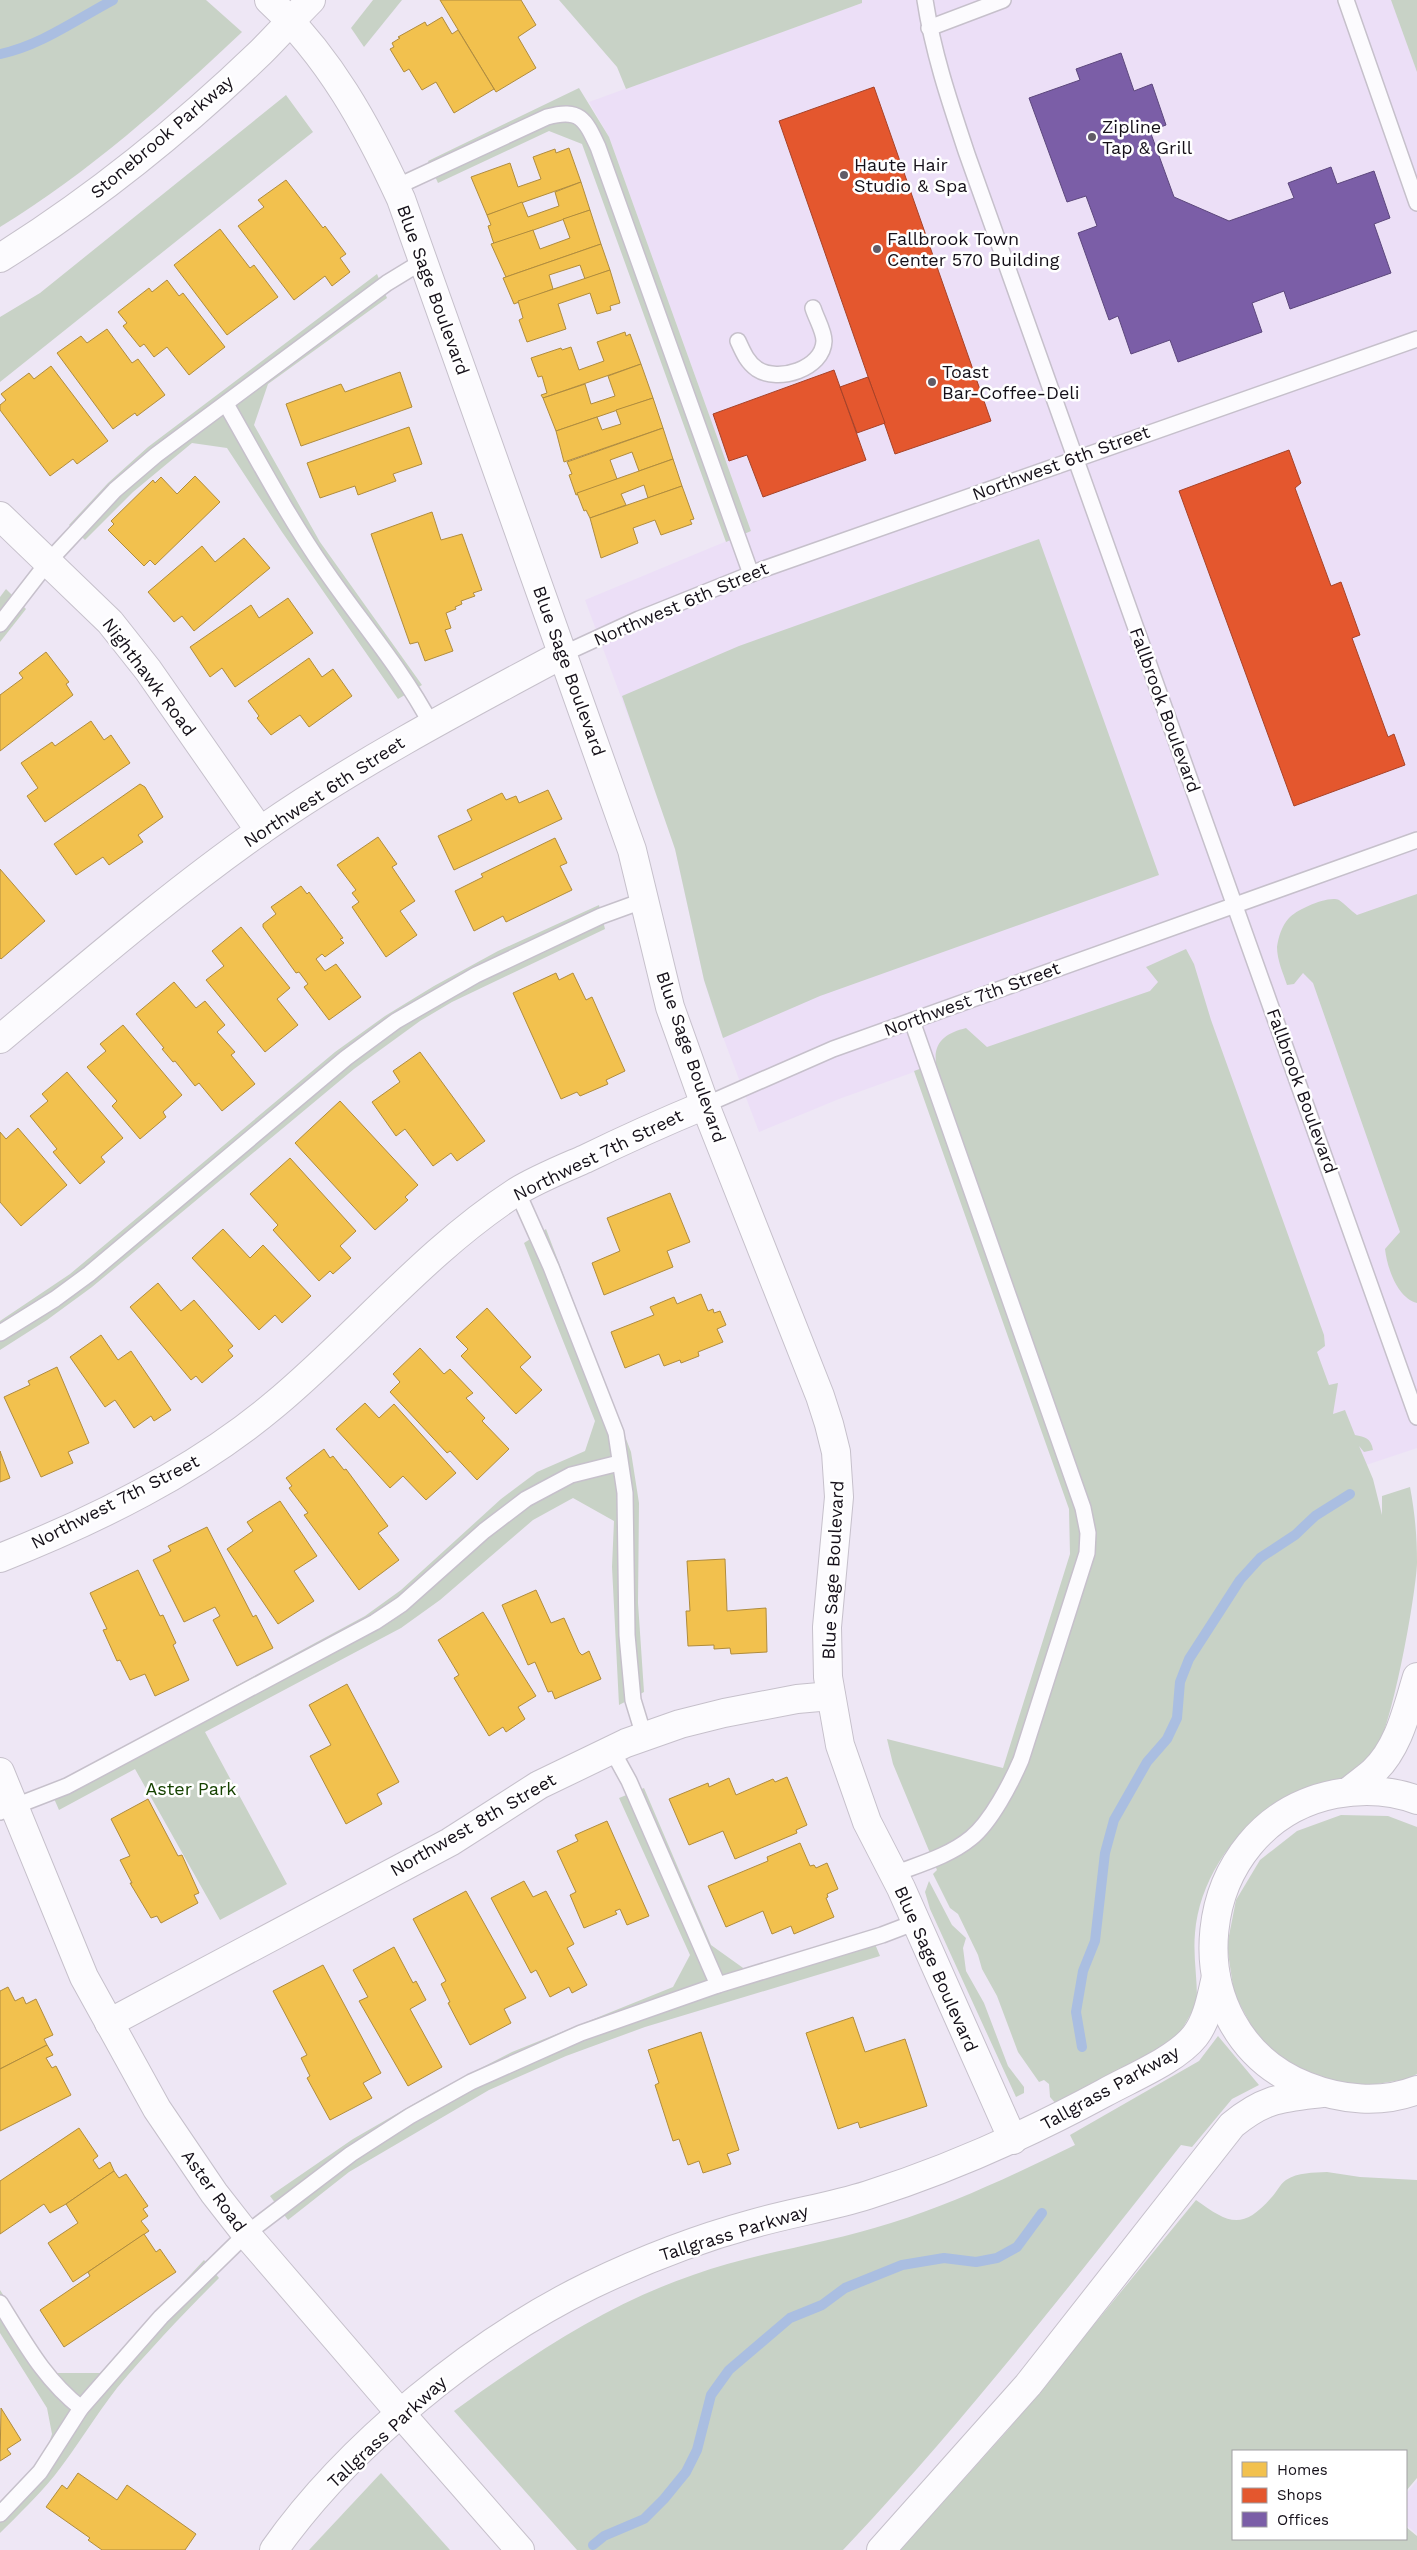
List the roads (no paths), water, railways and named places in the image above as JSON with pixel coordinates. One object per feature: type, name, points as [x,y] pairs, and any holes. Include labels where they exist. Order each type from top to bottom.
[{"type":"street","name":"Blue Sage Boulevard","points":[[269,0],[314,47],[351,99],[396,187],[632,850],[670,1008],[705,1105],[820,1396],[835,1450],[839,1497],[827,1627],[831,1696],[840,1745],[867,1822],[894,1874],[1013,2140]]},
{"type":"street","name":"Stonebrook Parkway","points":[[0,258],[47,228],[144,156],[235,76],[311,0]]},
{"type":"street","name":"Nighthawk Road","points":[[0,516],[110,622],[142,663],[260,831]]},
{"type":"street","name":"Northwest 6th Street","points":[[0,1039],[140,921],[260,831],[334,782],[431,724],[563,654]]},
{"type":"street","name":"Northwest 7th Street","points":[[0,1558],[54,1535],[163,1481],[238,1433],[274,1405],[441,1250],[517,1191],[705,1105]]},
{"type":"street","points":[[1348,1792],[1374,1772],[1387,1756],[1398,1735],[1417,1676]]},
{"type":"street","name":"Northwest 8th Street","points":[[109,2023],[450,1842],[539,1785],[612,1750],[644,1736],[724,1713],[797,1699],[831,1696]]},
{"type":"street","name":"Aster Road","points":[[0,1772],[7,1809],[84,1977],[157,2109],[214,2194],[246,2234],[520,2550]]},
{"type":"street","points":[[1415,2092],[1380,2099],[1351,2098],[1322,2093],[1297,2082],[1273,2068],[1253,2050],[1236,2028],[1224,2003],[1216,1977],[1212,1949],[1214,1920],[1233,1867],[1250,1844],[1270,1824],[1294,1808],[1320,1797],[1348,1792],[1378,1791],[1417,1800]]},
{"type":"street","name":"Tallgrass Parkway","points":[[274,2550],[353,2459],[401,2414],[430,2388],[502,2337],[590,2285],[646,2260],[753,2224],[866,2196],[944,2169],[1013,2140],[1112,2089],[1183,2048],[1203,2024],[1216,1977]]},
{"type":"street","points":[[881,2550],[1028,2385],[1232,2125],[1252,2108],[1280,2098],[1322,2093]]},
{"type":"lane","name":"Fallbrook Boulevard","points":[[925,0],[929,28],[944,84],[967,154],[1417,1417]]},
{"type":"lane","points":[[929,28],[1003,0]]},
{"type":"lane","points":[[1346,0],[1417,203]]},
{"type":"lane","points":[[396,187],[547,117],[565,112],[580,117],[588,126],[598,147],[751,574]]},
{"type":"lane","points":[[0,624],[48,562],[115,490],[156,455],[386,283],[423,262]]},
{"type":"lane","points":[[738,341],[748,362],[759,370],[779,374],[797,371],[812,364],[821,355],[824,340],[813,308]]},
{"type":"lane","name":"Northwest 6th Street","points":[[563,654],[639,619],[751,574],[1417,339]]},
{"type":"lane","points":[[226,404],[274,489],[324,569],[416,696],[431,724]]},
{"type":"lane","name":"Northwest 7th Street","points":[[705,1105],[833,1049],[1417,840]]},
{"type":"lane","points":[[0,1333],[55,1300],[89,1274],[346,1058],[396,1021],[476,975],[601,916],[645,900]]},
{"type":"lane","points":[[894,1874],[943,1855],[973,1837],[1008,1790],[1021,1760],[1087,1553],[1088,1533],[1084,1508],[912,1021]]},
{"type":"lane","points":[[517,1191],[551,1268],[616,1433],[625,1493],[627,1626],[633,1700],[644,1736]]},
{"type":"lane","points":[[7,1809],[67,1786],[375,1622],[408,1599],[484,1531],[526,1499],[571,1475],[620,1463]]},
{"type":"lane","points":[[612,1750],[653,1835],[718,1985]]},
{"type":"lane","points":[[0,2514],[40,2472],[81,2408],[161,2317],[246,2234],[351,2154],[410,2116],[471,2082],[581,2033],[718,1985],[882,1935],[916,1922]]},
{"type":"lane","points":[[0,2304],[40,2368],[60,2392],[81,2408]]},
{"type":"waterway","points":[[0,54],[44,38],[113,0]]},
{"type":"waterway","points":[[1082,2047],[1076,2012],[1083,1971],[1095,1941],[1105,1853],[1114,1820],[1147,1762],[1167,1739],[1177,1718],[1180,1682],[1189,1659],[1240,1580],[1260,1558],[1295,1535],[1315,1516],[1350,1494]]},
{"type":"waterway","points":[[593,2545],[604,2536],[644,2519],[664,2499],[686,2472],[697,2450],[711,2395],[729,2370],[790,2318],[822,2305],[845,2288],[902,2265],[944,2258],[976,2262],[997,2258],[1017,2247],[1042,2213]]},
{"type":"place","name":"Zipline Tap & Grill","points":[[1092,137]]},
{"type":"place","name":"Haute Hair Studio & Spa","points":[[844,175]]},
{"type":"place","name":"Fallbrook Town Center 570 Building","points":[[877,249]]},
{"type":"place","name":"Toast Bar-Coffee-Deli","points":[[932,382]]},
{"type":"park label","name":"Aster Park","points":[[191,1789]]}]
